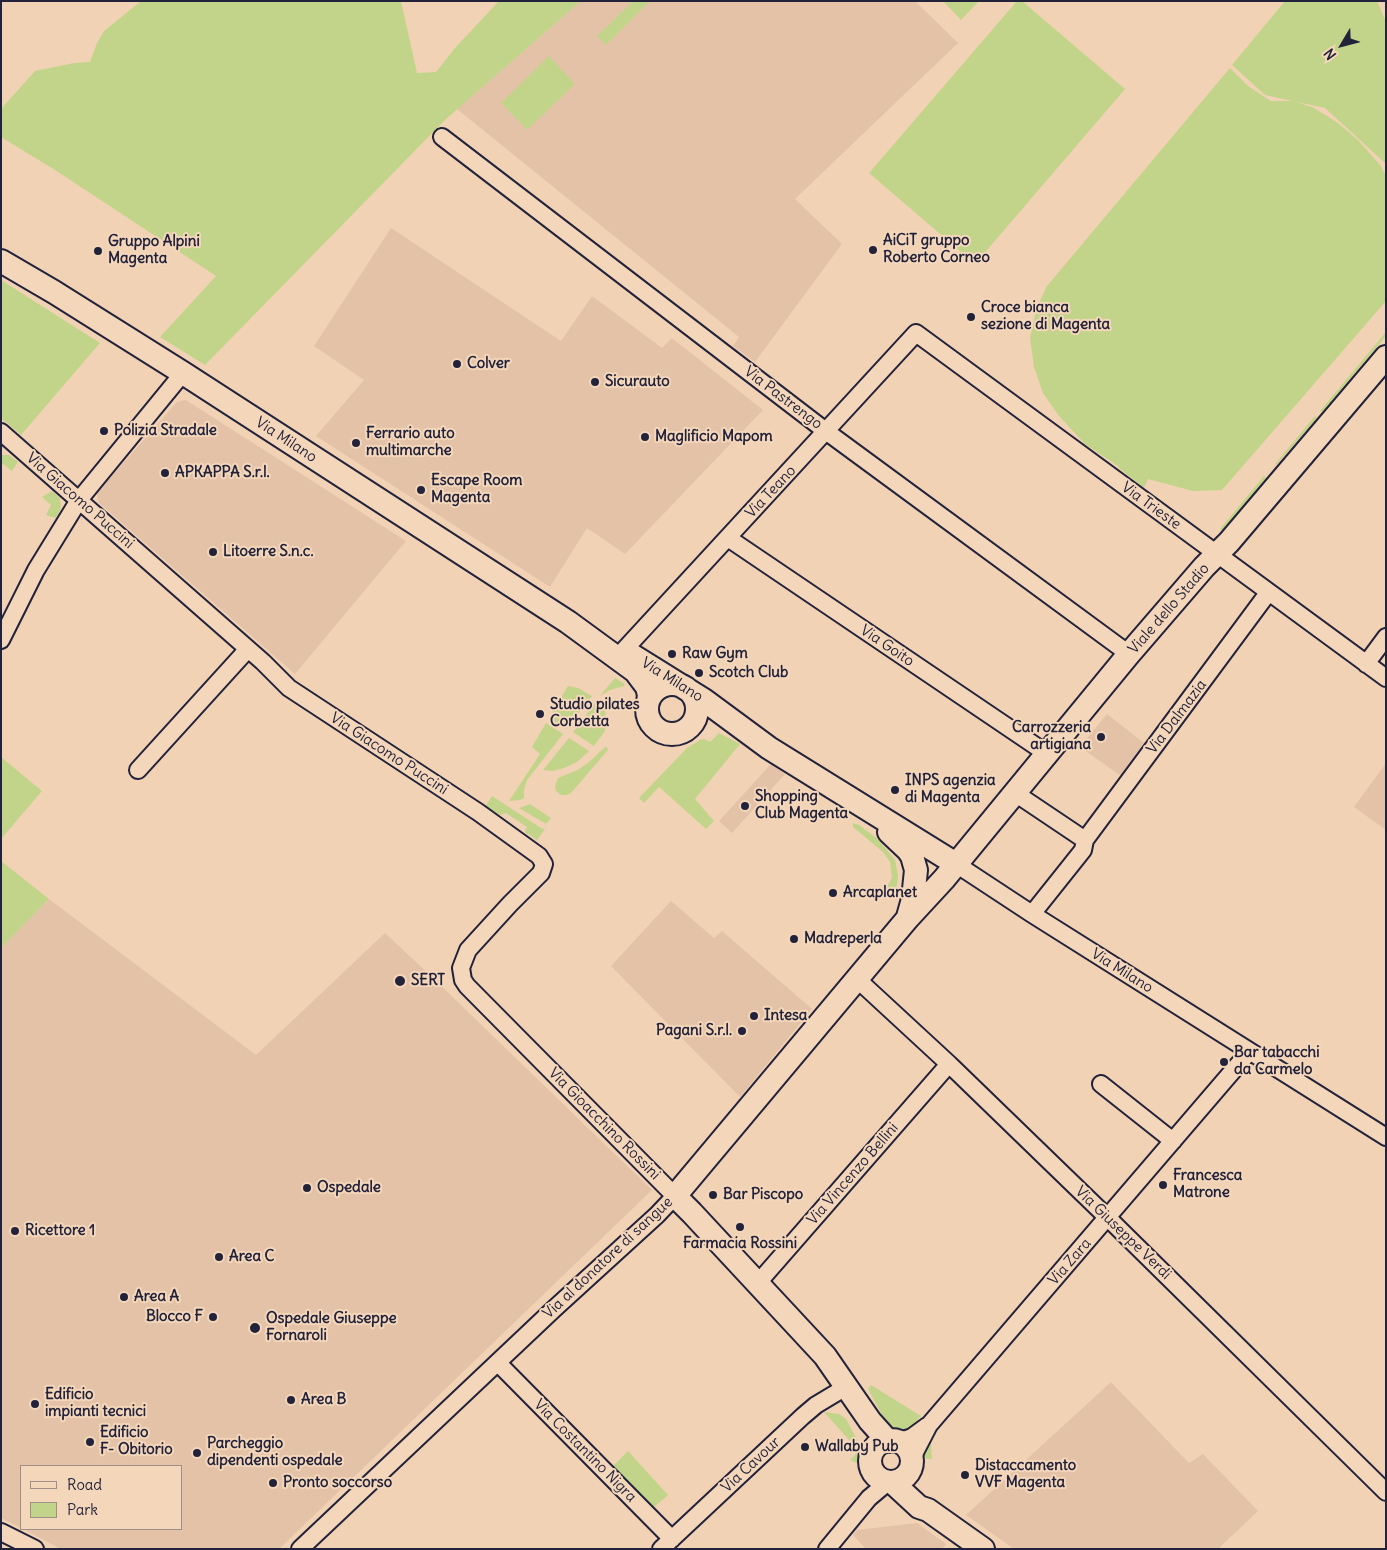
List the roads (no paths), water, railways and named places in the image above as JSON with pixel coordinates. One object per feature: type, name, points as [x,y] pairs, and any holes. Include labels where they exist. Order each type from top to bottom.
[{"type":"street","name":"Via Pastrengo","points":[[442,137],[827,432],[1129,654]]},
{"type":"street","name":"Via Milano","points":[[1,261],[183,373],[568,622],[635,671],[648,688],[648,702]]},
{"type":"street","name":"Via Teano","points":[[624,650],[827,432],[916,333]]},
{"type":"street","name":"Via Trieste","points":[[916,333],[1386,678]]},
{"type":"street","name":"Viale dello Stadio","points":[[956,864],[1129,654],[1217,555],[1386,358]]},
{"type":"street","points":[[1,640],[36,570],[79,500],[183,373]]},
{"type":"street","name":"Via Giacomo Puccini","points":[[4,438],[79,500],[248,649],[289,688],[478,812],[536,853],[544,864],[541,873],[472,944],[464,955],[461,974]]},
{"type":"street","name":"Via Goito","points":[[728,538],[1046,753]]},
{"type":"street","name":"Via Dalmazia","points":[[1032,914],[1083,850],[1085,840],[1268,593]]},
{"type":"street","name":"Via Milano","points":[[568,622],[624,650],[686,688],[769,748],[956,864],[1249,1052],[1386,1137]]},
{"type":"street","points":[[1366,664],[1386,637]]},
{"type":"street","points":[[138,770],[248,649]]},
{"type":"street","points":[[675,684],[686,688],[695,697],[698,710],[694,721],[687,729],[674,734],[658,730],[648,716],[648,702],[654,692],[664,686],[675,684]]},
{"type":"street","name":"Via Milano","points":[[687,729],[692,726],[702,725],[720,728],[769,748]]},
{"type":"street","points":[[1015,793],[1085,840]]},
{"type":"street","name":"Via Milano","points":[[860,804],[908,850],[916,870]]},
{"type":"street","name":"Via al donatore di sangue","points":[[300,1549],[657,1215],[744,1115],[908,918],[956,864]]},
{"type":"street","name":"Via al donatore di sangue","points":[[908,918],[913,898],[916,870]]},
{"type":"street","name":"Via Gioacchino Rossini","points":[[461,974],[467,986],[675,1196],[825,1356],[870,1421],[892,1463],[928,1510],[983,1549]]},
{"type":"street","name":"Via Giuseppe Verdi","points":[[857,979],[949,1064],[1108,1218],[1386,1492]]},
{"type":"street","name":"Via Zara","points":[[827,1549],[869,1498],[892,1463],[929,1425],[1249,1052]]},
{"type":"street","name":"Via Vincenzo Bellini","points":[[757,1284],[949,1064]]},
{"type":"street","points":[[1101,1084],[1173,1141]]},
{"type":"street","name":"Via Costantino Nigra","points":[[498,1363],[666,1544]]},
{"type":"street","name":"Via Cavour","points":[[666,1544],[816,1404],[846,1387]]},
{"type":"street","points":[[1,1532],[35,1549]]},
{"type":"place","name":"AiCiT gruppo Roberto Corneo","points":[[873,250]]},
{"type":"place","name":"Gruppo Alpini Magenta","points":[[98,251]]},
{"type":"place","name":"Croce bianca sezione di Magenta","points":[[971,317]]},
{"type":"place","name":"Colver","points":[[457,364]]},
{"type":"place","name":"Sicurauto","points":[[595,382]]},
{"type":"place","name":"Polizia Stradale","points":[[104,431]]},
{"type":"place","name":"Maglificio Mapom","points":[[645,437]]},
{"type":"place","name":"Ferrario auto multimarche","points":[[356,443]]},
{"type":"place","name":"APKAPPA S.r.l.","points":[[165,473]]},
{"type":"place","name":"Escape Room Magenta","points":[[421,490]]},
{"type":"place","name":"Litoerre S.n.c.","points":[[213,552]]},
{"type":"place","name":"Raw Gym","points":[[672,654]]},
{"type":"place","name":"Scotch Club","points":[[699,673]]},
{"type":"place","name":"Studio pilates Corbetta","points":[[540,714]]},
{"type":"place","name":"Carrozzeria artigiana","points":[[1101,737]]},
{"type":"place","name":"INPS agenzia di Magenta","points":[[895,790]]},
{"type":"place","name":"Shopping Club Magenta","points":[[745,806]]},
{"type":"place","name":"Arcaplanet","points":[[833,893]]},
{"type":"place","name":"Madreperla","points":[[794,939]]},
{"type":"place","name":"SERT","points":[[400,981]]},
{"type":"place","name":"Intesa","points":[[754,1016]]},
{"type":"place","name":"Pagani S.r.l.","points":[[742,1031]]},
{"type":"place","name":"Bar tabacchi da Carmelo","points":[[1224,1062]]},
{"type":"place","name":"Francesca Matrone","points":[[1163,1185]]},
{"type":"place","name":"Ospedale","points":[[307,1188]]},
{"type":"place","name":"Bar Piscopo","points":[[713,1195]]},
{"type":"place","name":"Farmacia Rossini","points":[[740,1227]]},
{"type":"place","name":"Ricettore 1","points":[[15,1231]]},
{"type":"place","name":"Area C","points":[[219,1257]]},
{"type":"place","name":"Area A","points":[[124,1297]]},
{"type":"place","name":"Blocco F","points":[[213,1317]]},
{"type":"place","name":"Ospedale Giuseppe Fornaroli","points":[[255,1328]]},
{"type":"place","name":"Area B","points":[[291,1400]]},
{"type":"place","name":"Edificio impianti tecnici","points":[[35,1404]]},
{"type":"place","name":"Edificio F- Obitorio","points":[[90,1442]]},
{"type":"place","name":"Wallaby Pub","points":[[805,1447]]},
{"type":"place","name":"Parcheggio dipendenti ospedale","points":[[197,1453]]},
{"type":"place","name":"Distaccamento VVF Magenta","points":[[965,1475]]},
{"type":"place","name":"Pronto soccorso","points":[[273,1483]]}]
